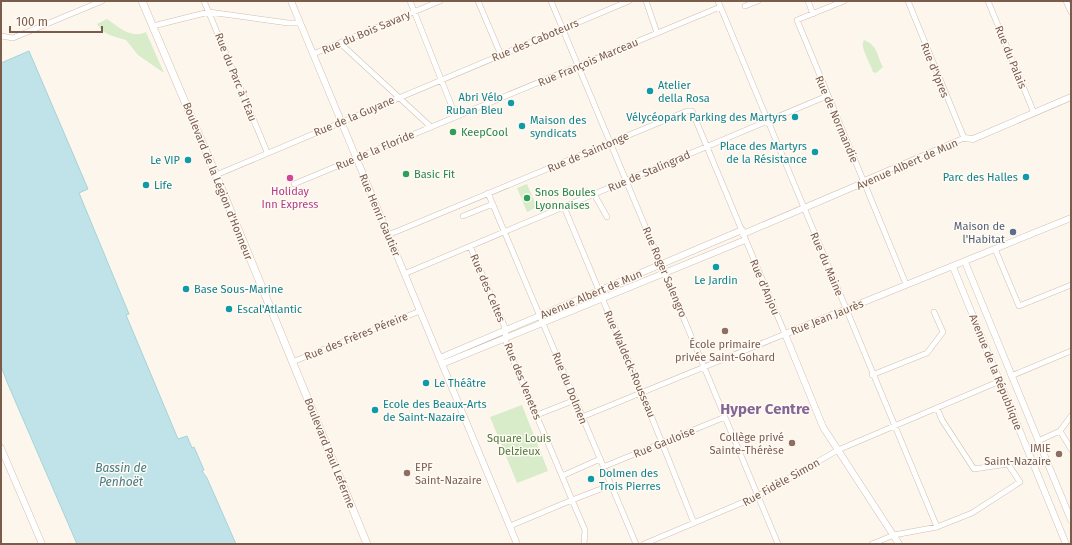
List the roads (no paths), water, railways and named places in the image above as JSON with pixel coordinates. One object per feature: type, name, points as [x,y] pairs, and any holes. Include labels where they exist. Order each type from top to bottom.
[{"type":"main road","name":"Boulevard de la Légion d'Honneur","points":[[142,1],[216,175],[292,362]]},
{"type":"main road","name":"Boulevard Paul Leferme","points":[[292,362],[367,544]]},
{"type":"street","points":[[1,36],[13,38],[102,1]]},
{"type":"street","name":"Rue du Parc à l'Eau","points":[[204,1],[267,152]]},
{"type":"street","name":"Rue Henri Gautier","points":[[291,1],[517,544]]},
{"type":"street","points":[[410,1],[456,117]]},
{"type":"street","name":"Rue du Bois Savary","points":[[313,54],[440,1]]},
{"type":"street","points":[[478,1],[501,55]]},
{"type":"street","name":"Rue Roger Salengro","points":[[551,1],[778,544]]},
{"type":"street","name":"Rue des Caboteurs","points":[[441,80],[629,1]]},
{"type":"street","points":[[646,1],[657,33]]},
{"type":"street","name":"Rue du Maine","points":[[718,1],[936,527]]},
{"type":"street","points":[[745,6],[758,1]]},
{"type":"street","points":[[808,1],[813,14],[844,1]]},
{"type":"street","name":"Rue d'Ypres","points":[[908,1],[964,138]]},
{"type":"street","name":"Rue du Palais","points":[[988,1],[1034,113]]},
{"type":"street","points":[[1066,1],[1071,12]]},
{"type":"street","name":"Rue François Marceau","points":[[456,117],[720,7]]},
{"type":"street","points":[[153,26],[209,12],[288,23],[300,22]]},
{"type":"street","name":"Rue de Normandie","points":[[813,14],[796,20],[906,284]]},
{"type":"street","points":[[340,43],[431,127]]},
{"type":"street","name":"Rue de la Guyane","points":[[216,175],[267,152],[441,80]]},
{"type":"street","name":"Rue de Stalingrad","points":[[404,274],[827,96]]},
{"type":"street","name":"Avenue Albert de Mun","points":[[441,361],[544,324],[665,273],[744,235],[858,185],[863,181],[964,138],[973,139],[1071,97]]},
{"type":"street","name":"Rue de Saintonge","points":[[388,235],[687,111]]},
{"type":"street","name":"Rue d'Anjou","points":[[687,111],[692,111],[705,148],[744,235],[823,427],[900,544]]},
{"type":"street","name":"Rue de la Floride","points":[[294,184],[456,117]]},
{"type":"street","name":"Rue du Dolmen","points":[[488,194],[636,544]]},
{"type":"street","points":[[594,194],[607,217]]},
{"type":"street","points":[[463,216],[493,204]]},
{"type":"street","name":"Rue Waldeck-Rousseau","points":[[564,207],[663,443],[694,523]]},
{"type":"street","name":"Rue Jean Jaurès","points":[[582,417],[1071,218]]},
{"type":"street","name":"Avenue Albert de Mun","points":[[441,361],[540,315],[661,264],[744,235]]},
{"type":"street","name":"Rue des Celtes","points":[[470,246],[506,330]]},
{"type":"street","points":[[995,250],[1019,306],[1071,285]]},
{"type":"street","name":"Avenue de la République","points":[[965,262],[1071,520]]},
{"type":"street","name":"Avenue de la République","points":[[949,267],[1000,381],[1066,544]]},
{"type":"street","name":"Rue des Frères Péreire","points":[[292,362],[420,311]]},
{"type":"street","points":[[872,375],[927,353],[943,332],[934,312]]},
{"type":"street","name":"Rue des Venetes","points":[[506,330],[505,339],[585,530],[584,544]]},
{"type":"street","points":[[1011,376],[1071,352]]},
{"type":"street","name":"Rue Fidèle Simon","points":[[644,544],[758,496],[838,450],[1000,381]]},
{"type":"street","points":[[537,415],[575,400]]},
{"type":"street","points":[[872,544],[894,535],[936,527],[972,513],[1020,482],[1008,464],[974,469],[942,420],[936,408]]},
{"type":"street","points":[[1038,441],[1060,431],[1071,416]]},
{"type":"street","name":"Rue Gauloise","points":[[603,467],[725,417]]},
{"type":"street","points":[[1060,431],[1071,449]]},
{"type":"street","points":[[1,448],[42,544]]},
{"type":"street","points":[[562,476],[600,459]]},
{"type":"street","points":[[510,526],[610,485]]},
{"type":"water","name":"Bassin de Penhoët","points":[[29,51],[88,189],[79,193],[129,314],[126,315],[178,439],[187,436],[192,448],[194,447],[204,470],[202,471],[207,478],[236,544],[77,544],[7,382],[1,366],[1,63]]},
{"type":"place","name":"Atelier della Rosa","points":[[650,91]]},
{"type":"place","name":"Abri Vélo Ruban Bleu","points":[[511,103]]},
{"type":"place","name":"Vélycéopark Parking des Martyrs","points":[[795,117]]},
{"type":"place","name":"Maison des syndicats","points":[[522,126]]},
{"type":"place","name":"KeepCool","points":[[453,132]]},
{"type":"place","name":"Place des Martyrs de la Résistance","points":[[815,152]]},
{"type":"place","name":"Le VIP","points":[[188,160]]},
{"type":"place","name":"Basic Fit","points":[[406,174]]},
{"type":"place","name":"Parc des Halles","points":[[1026,177]]},
{"type":"place","name":"Holiday Inn Express","points":[[290,178]]},
{"type":"place","name":"Life","points":[[146,185]]},
{"type":"place","name":"Snos Boules Lyonnaises","points":[[527,198]]},
{"type":"place","name":"Maison de l'Habitat","points":[[1013,232]]},
{"type":"place","name":"Le Jardin","points":[[716,267]]},
{"type":"place","name":"Base Sous-Marine","points":[[186,289]]},
{"type":"place","name":"Escal'Atlantic","points":[[229,309]]},
{"type":"place","name":"École primaire privée Saint-Gohard","points":[[725,331]]},
{"type":"place","name":"Le Théâtre","points":[[426,383]]},
{"type":"place","name":"Ecole des Beaux-Arts de Saint-Nazaire","points":[[375,410]]},
{"type":"place","name":"Collège privé Sainte-Thérèse","points":[[792,443]]},
{"type":"place","name":"IMIE Saint-Nazaire","points":[[1059,454]]},
{"type":"place","name":"EPF Saint-Nazaire","points":[[407,473]]},
{"type":"place","name":"Dolmen des Trois Pierres","points":[[591,479]]},
{"type":"district","name":"Hyper Centre","points":[[765,409]]},
{"type":"park label","name":"Square Louis Delzieux","points":[[519,444]]}]
